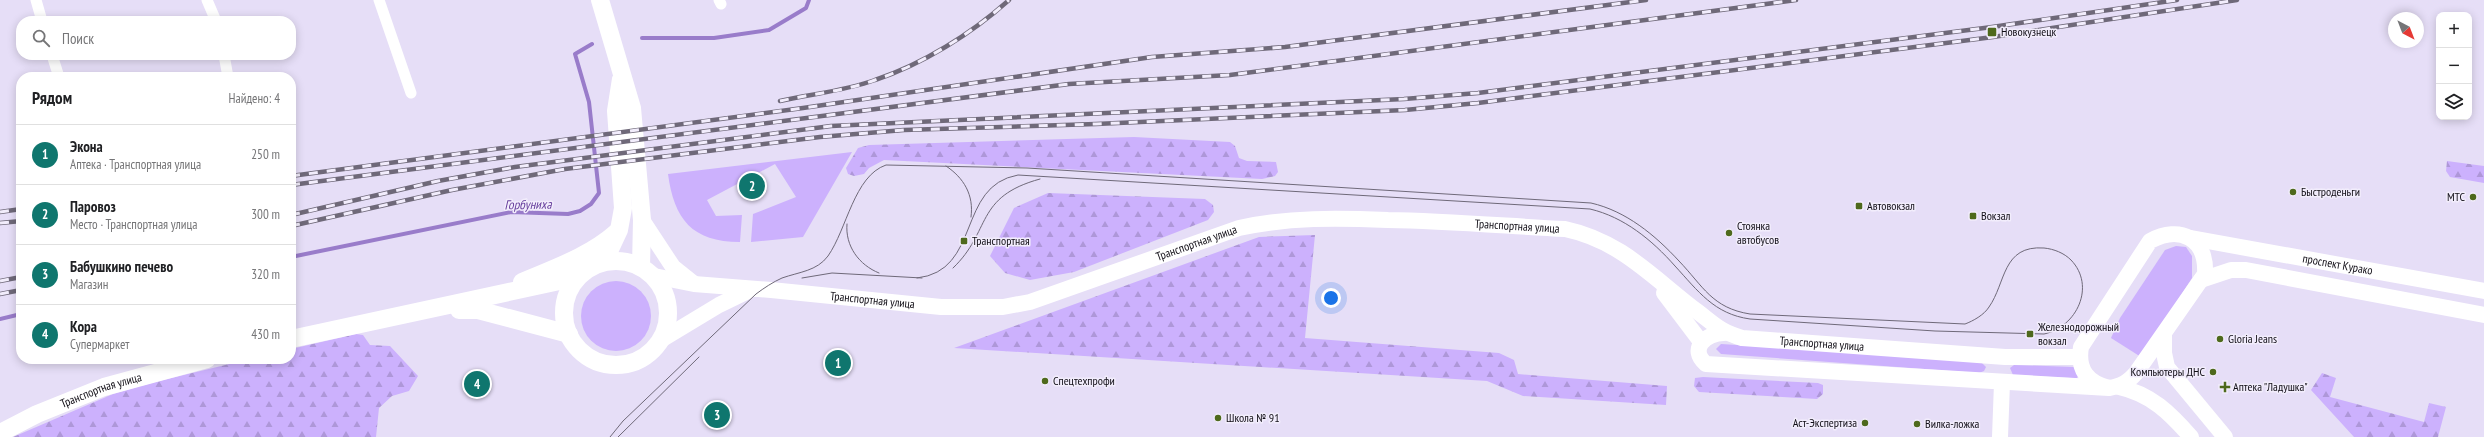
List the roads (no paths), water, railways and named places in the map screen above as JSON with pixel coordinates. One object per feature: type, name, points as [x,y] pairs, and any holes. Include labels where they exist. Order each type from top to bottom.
[{"type":"main road","points":[[602,3],[632,108],[648,272]]},
{"type":"main road","points":[[604,262],[619,230],[623,208],[616,111],[622,73]]},
{"type":"main road","name":"Транспортная улица","points":[[648,272],[694,284],[941,307],[1003,307],[1030,302],[1239,228],[1263,223],[1323,218],[1565,229],[1587,234],[1610,245],[1640,265],[1724,333],[1742,338],[2005,357],[2079,357]]},
{"type":"main road","points":[[642,220],[673,267],[694,284]]},
{"type":"main road","points":[[477,299],[521,283],[580,256],[601,245],[619,230]]},
{"type":"main road","name":"проспект Курако","points":[[2079,357],[2081,347],[2150,242],[2163,234],[2175,233],[2191,238],[2484,292]]},
{"type":"main road","points":[[1724,333],[1707,336],[1701,342],[1699,350],[1702,360],[1715,366],[2002,383],[2114,387],[2132,377],[2164,335],[2205,274],[2206,262],[2202,249],[2191,238]]},
{"type":"main road","points":[[661,340],[667,324],[668,307],[664,291],[648,272],[623,261],[604,262],[590,268],[578,277],[570,290],[565,304],[565,319],[569,334],[575,344],[586,355],[601,362],[616,365],[632,362],[644,357],[661,340],[718,305],[753,289]]},
{"type":"main road","name":"Транспортная улица","points":[[1640,265],[1701,342]]},
{"type":"main road","name":"проспект Курако","points":[[2201,280],[2231,270],[2246,270],[2484,315]]},
{"type":"main road","points":[[296,338],[432,310],[578,277]]},
{"type":"main road","points":[[432,310],[478,310],[569,334]]},
{"type":"main road","points":[[2164,335],[2164,353],[2167,367],[2225,437]]},
{"type":"main road","points":[[2000,437],[2002,383],[1996,371],[1998,364],[2005,357]]},
{"type":"main road","points":[[2079,357],[2086,376],[2096,385],[2114,387],[2155,400],[2191,437]]},
{"type":"main road","name":"Транспортная улица","points":[[0,434],[37,414],[104,387],[189,364]]},
{"type":"street","points":[[36,0],[41,16]]},
{"type":"street","points":[[207,0],[214,16]]},
{"type":"street","points":[[379,0],[411,93]]},
{"type":"street","points":[[54,60],[57,72]]},
{"type":"street","points":[[225,60],[227,72]]},
{"type":"waterway","name":"Горбуниха","points":[[642,38],[714,38],[769,30],[806,8],[809,0]]},
{"type":"waterway","name":"Горбуниха","points":[[296,256],[511,212],[568,214],[580,211],[591,204],[599,193],[589,102],[575,54],[592,44]]},
{"type":"waterway","name":"Горбуниха","points":[[0,319],[16,315]]},
{"type":"tram line","points":[[610,437],[623,421],[756,294],[782,278],[813,268],[824,261],[835,245],[852,204],[866,180],[875,171],[886,165],[1027,168],[1591,203],[1616,212],[1639,225],[1670,251],[1709,295],[1726,307],[1750,314],[1965,324],[1987,310],[1995,297],[2007,267],[2013,259],[2020,253],[2030,249],[2044,248],[2062,253],[2071,260],[2078,270],[2082,282],[2082,293],[2074,314],[2066,323],[2056,330],[2044,334],[1935,331],[1750,319],[1737,316],[1717,307],[1699,292],[1657,247],[1637,231],[1614,218],[1590,209],[1018,175],[999,182],[985,195],[961,245],[951,260],[937,272],[917,278]]},
{"type":"tram line","points":[[946,166],[963,182],[969,194],[972,209],[971,217]]},
{"type":"tram line","points":[[953,268],[974,241],[986,216],[994,205],[1004,195],[1019,186],[1040,179]]},
{"type":"tram line","points":[[847,224],[848,240],[855,254],[865,265],[879,273]]},
{"type":"tram line","points":[[802,278],[832,273],[922,278]]},
{"type":"tram line","points":[[618,437],[699,357]]},
{"type":"railway","points":[[780,101],[864,84],[911,66],[963,36],[1009,0]]},
{"type":"railway","points":[[296,175],[803,108],[1152,57],[1285,47],[1646,0]]},
{"type":"railway","points":[[296,184],[1069,84],[1230,75],[1796,0]]},
{"type":"railway","points":[[296,214],[438,181],[515,167],[831,126],[1404,99],[1478,93],[1992,27],[2177,0]]},
{"type":"railway","points":[[296,225],[452,190],[565,169],[820,137],[904,130],[1096,124],[1405,110],[1478,103],[1993,37],[2237,0]]},
{"type":"railway","points":[[0,212],[16,210]]},
{"type":"railway","points":[[0,223],[16,221]]},
{"type":"railway","points":[[0,281],[16,278]]},
{"type":"railway","points":[[0,294],[16,291]]},
{"type":"place","name":"Новокузнецк","points":[[1992,32]]},
{"type":"place","name":"Паровоз","points":[[752,186]]},
{"type":"place","name":"Быстроденьги","points":[[2293,192]]},
{"type":"place","name":"МТС","points":[[2473,197]]},
{"type":"place","name":"Автовокзал","points":[[1859,206]]},
{"type":"place","name":"Вокзал","points":[[1973,216]]},
{"type":"place","name":"Стоянка автобусов","points":[[1729,233]]},
{"type":"place","name":"Транспортная","points":[[964,241]]},
{"type":"place","name":"Железнодорожный вокзал","points":[[2030,334]]},
{"type":"place","name":"Gloria Jeans","points":[[2220,339]]},
{"type":"place","name":"Экона","points":[[838,363]]},
{"type":"place","name":"Компьютеры ДНС","points":[[2213,372]]},
{"type":"place","name":"Спецтехпрофи","points":[[1045,381]]},
{"type":"place","name":"Кора","points":[[477,384]]},
{"type":"place","name":"Аптека \"Ладушка\"","points":[[2225,387]]},
{"type":"place","name":"Бабушкино печево","points":[[717,415]]},
{"type":"place","name":"Школа № 91","points":[[1218,418]]},
{"type":"place","name":"Аст-Экспертиза","points":[[1865,423]]},
{"type":"place","name":"Вилка-ложка","points":[[1917,424]]}]
